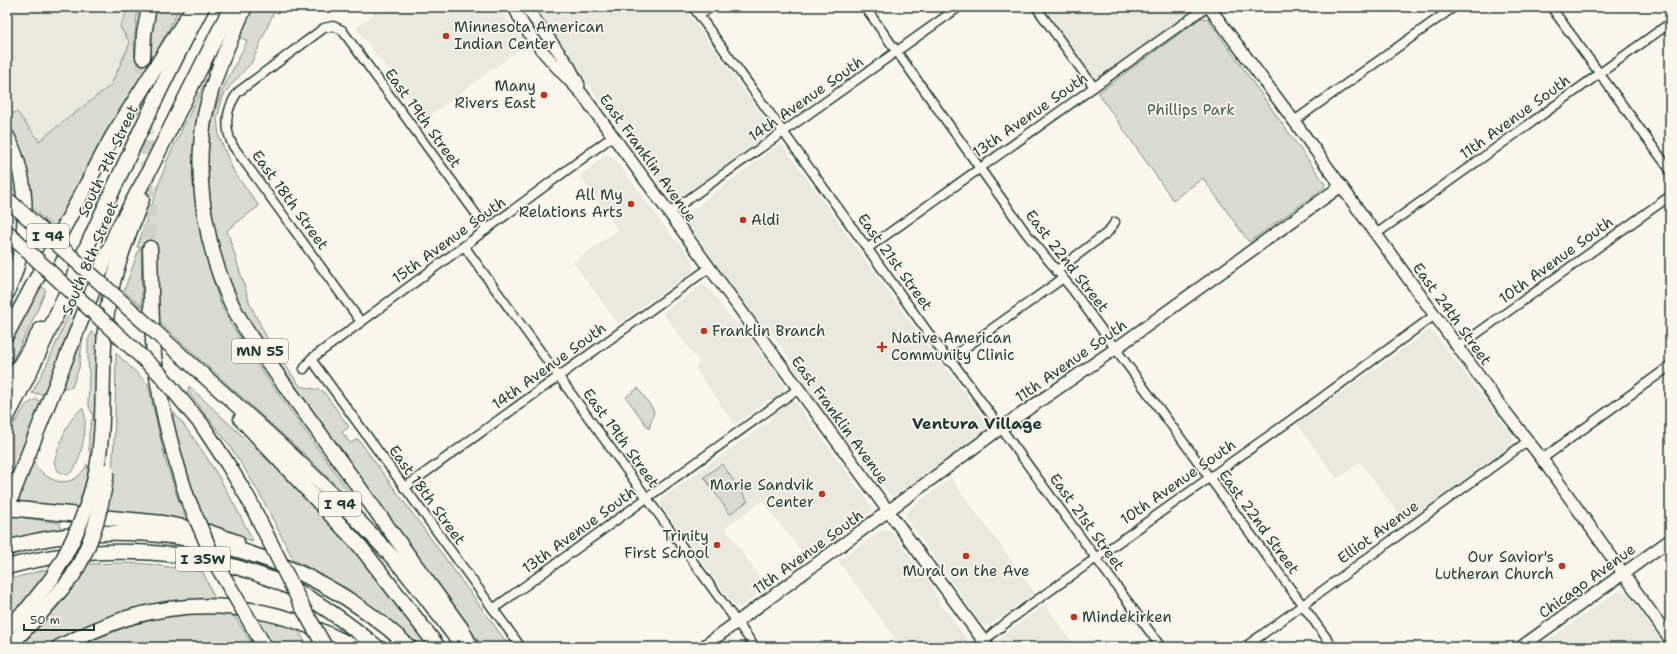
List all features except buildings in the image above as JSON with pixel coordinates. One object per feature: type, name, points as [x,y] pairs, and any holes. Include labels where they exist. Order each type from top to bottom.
[{"type":"highway","points":[[143,57],[144,34],[149,7]]},
{"type":"highway","points":[[7,334],[112,137],[193,7]]},
{"type":"highway","name":"South 7th Street","points":[[7,417],[30,376],[113,188],[168,72],[202,7]]},
{"type":"highway","name":"South 8th Street","points":[[7,508],[116,232],[231,7]]},
{"type":"highway","name":"MN 55","points":[[245,7],[215,78],[206,114],[201,144],[201,185],[204,214],[212,249],[226,290],[239,317],[260,351],[461,628],[471,647]]},
{"type":"highway","points":[[7,136],[20,173],[25,197],[25,210],[21,246],[16,269],[7,293]]},
{"type":"highway","points":[[8,647],[40,614],[72,576],[82,558],[95,528],[102,500],[104,334],[108,305],[113,281],[166,136]]},
{"type":"highway","points":[[7,387],[36,339],[113,188]]},
{"type":"highway","name":"I 94","points":[[7,199],[259,425],[379,543],[404,571],[463,647]]},
{"type":"highway","name":"I 94","points":[[7,232],[159,373],[202,425],[228,463],[248,498],[325,647]]},
{"type":"highway","points":[[150,248],[153,340],[156,369],[172,449],[188,497],[216,564],[262,642]]},
{"type":"highway","points":[[202,374],[259,440],[360,546],[438,647]]},
{"type":"highway","points":[[7,628],[28,608],[52,578],[81,521],[90,495],[102,469]]},
{"type":"highway","points":[[7,508],[128,519],[209,532],[248,546],[294,567],[317,578],[335,591]]},
{"type":"highway","name":"I 35W","points":[[7,548],[45,539],[93,533],[127,533],[175,537],[219,546],[261,557],[293,570],[335,591],[374,616],[409,647]]},
{"type":"highway","name":"I 35W","points":[[7,567],[49,557],[104,551],[145,553],[201,559],[243,569],[290,588],[345,622],[377,647]]},
{"type":"highway","points":[[59,647],[133,616],[167,609],[200,606],[236,608],[275,614],[325,633],[354,647]]},
{"type":"street","name":"East Franklin Avenue","points":[[514,7],[522,23],[543,51],[582,94],[613,136],[984,645]]},
{"type":"street","name":"East Franklin Avenue","points":[[526,7],[569,66],[579,84],[582,94]]},
{"type":"street","name":"East 21st Street","points":[[694,7],[948,360],[954,364],[1161,647]]},
{"type":"street","points":[[700,15],[711,7]]},
{"type":"street","name":"East 22nd Street","points":[[865,7],[1026,234],[1062,279],[1072,289],[1333,647]]},
{"type":"street","name":"14th Avenue South","points":[[669,213],[784,132],[896,50],[959,7]]},
{"type":"street","points":[[1036,7],[1094,87]]},
{"type":"street","name":"13th Avenue South","points":[[868,248],[1198,13],[1210,7]]},
{"type":"street","name":"East 24th Street","points":[[1210,7],[1458,347],[1542,459],[1670,638]]},
{"type":"street","points":[[1294,121],[1454,7]]},
{"type":"street","points":[[1551,7],[1601,73],[1670,170]]},
{"type":"street","name":"11th Avenue South","points":[[1376,234],[1670,23]]},
{"type":"street","name":"East 18th Street","points":[[333,26],[324,28],[238,92],[227,113],[228,135],[238,153],[361,322]]},
{"type":"street","name":"East 19th Street","points":[[333,26],[342,30],[487,229]]},
{"type":"street","name":"15th Avenue South","points":[[304,369],[310,360],[613,136]]},
{"type":"street","name":"11th Avenue South","points":[[703,647],[1001,428],[1115,349],[1341,186]]},
{"type":"street","name":"10th Avenue South","points":[[1458,347],[1670,196]]},
{"type":"street","points":[[1056,271],[1108,232],[1115,222]]},
{"type":"street","name":"East 19th Street","points":[[464,246],[755,647]]},
{"type":"street","name":"14th Avenue South","points":[[404,488],[709,268]]},
{"type":"street","points":[[948,360],[1062,279]]},
{"type":"street","name":"10th Avenue South","points":[[984,645],[1026,607],[1435,315]]},
{"type":"street","name":"East 18th Street","points":[[310,360],[521,647]]},
{"type":"street","points":[[1542,459],[1670,366]]},
{"type":"street","name":"13th Avenue South","points":[[493,609],[798,389]]},
{"type":"street","name":"Elliot Avenue","points":[[1245,647],[1528,441]]},
{"type":"street","name":"Chicago Avenue","points":[[1521,647],[1670,540]]},
{"type":"shaded area","points":[[7,7],[129,7],[120,27],[130,43],[111,85],[39,141],[18,112],[7,115]]},
{"type":"shaded area","points":[[383,7],[498,7],[527,44],[425,119],[356,28]]},
{"type":"shaded area","points":[[532,7],[684,7],[771,128],[770,135],[679,198],[670,197]]},
{"type":"shaded area","points":[[1043,7],[1193,7],[1191,10],[1100,76],[1095,77]]},
{"type":"shaded area","points":[[778,145],[784,147],[939,362],[950,372],[987,423],[988,427],[986,431],[896,495],[892,496],[888,493],[859,454],[847,443],[794,372],[791,361],[772,334],[757,321],[685,220],[684,217],[687,214]]},
{"type":"shaded area","points":[[606,155],[615,159],[674,239],[682,246],[693,262],[694,267],[693,271],[618,324],[573,262],[618,230],[580,176]]},
{"type":"shaded area","points":[[703,285],[707,286],[730,317],[740,324],[784,384],[784,390],[781,397],[776,400],[768,400],[735,425],[695,368],[699,362],[663,313]]},
{"type":"shaded area","points":[[1430,331],[1433,332],[1513,436],[1513,443],[1406,523],[1360,462],[1337,479],[1297,424]]},
{"type":"shaded area","points":[[795,401],[872,507],[872,510],[807,559],[762,501],[725,528],[767,587],[740,607],[735,606],[661,506],[660,502],[663,498],[727,451],[767,424],[775,412],[790,402]]},
{"type":"shaded area","points":[[951,478],[1035,593],[990,625],[985,626],[981,623],[906,517],[905,513],[907,511]]},
{"type":"shaded area","points":[[883,529],[891,531],[930,583],[940,603],[967,639],[967,647],[902,647],[838,561]]},
{"type":"shaded area","points":[[1618,591],[1626,592],[1666,647],[1538,647]]},
{"type":"shaded area","points":[[1045,605],[1076,647],[1002,647],[999,640],[1002,636]]},
{"type":"green space","points":[[129,7],[138,7],[134,42],[135,58],[151,57],[154,7],[180,7],[154,57],[57,230],[30,207],[11,132],[7,125],[7,115],[17,112],[39,141],[111,85],[130,43],[120,27]]},
{"type":"green space","points":[[250,7],[276,7],[252,62],[230,86],[223,97],[217,118],[219,137],[234,172],[259,206],[227,230],[250,304],[280,364],[283,362],[300,386],[323,391],[349,427],[342,432],[350,443],[358,439],[510,647],[483,647],[264,348],[238,304],[228,282],[220,258],[214,232],[207,179],[208,153],[211,128],[217,104],[227,80],[247,41],[237,35]]},
{"type":"green space","name":"Phillips Park","points":[[1201,18],[1208,19],[1325,184],[1324,188],[1249,242],[1203,178],[1173,200],[1098,93]]},
{"type":"green space","points":[[211,70],[196,137],[193,176],[201,237],[219,300],[225,314],[246,349],[358,504],[356,505],[303,453],[159,322],[157,248],[137,247],[168,158]]},
{"type":"green space","points":[[7,151],[13,169],[18,194],[7,184]]},
{"type":"green space","points":[[139,249],[141,249],[142,307],[124,291]]},
{"type":"green space","points":[[38,284],[46,290],[32,322],[7,371],[7,342]]},
{"type":"green space","points":[[70,311],[77,318],[46,395],[32,393],[48,362]]},
{"type":"green space","points":[[92,332],[97,337],[95,430],[92,460],[89,450],[89,432],[93,415],[88,403],[88,340]]},
{"type":"green space","points":[[83,334],[79,368],[72,387],[61,388]]},
{"type":"green space","points":[[116,353],[148,384],[165,459],[188,524],[106,514],[112,474]]},
{"type":"green space","points":[[189,386],[334,524],[433,647],[418,647],[398,627],[348,589],[293,559],[261,496],[227,442],[188,392]]},
{"type":"green space","points":[[638,388],[654,411],[649,429],[626,397]]},
{"type":"green space","points":[[36,399],[42,403],[7,491],[7,436],[26,405]]},
{"type":"green space","points":[[82,408],[85,420],[85,429],[82,448],[77,464],[72,472],[67,475],[58,471],[54,462],[61,440],[71,420]]},
{"type":"green space","points":[[170,408],[194,439],[216,472],[253,541],[207,527],[185,469]]},
{"type":"green space","points":[[33,461],[45,475],[60,482],[75,479],[87,464],[89,472],[78,510],[17,505]]},
{"type":"green space","points":[[722,464],[748,501],[730,514],[704,477]]},
{"type":"green space","points":[[13,516],[60,523],[61,529],[7,541],[7,531]]},
{"type":"green space","points":[[86,564],[148,564],[203,572],[217,604],[120,617],[48,647],[20,647],[63,601]]},
{"type":"green space","points":[[51,568],[31,597],[7,623],[7,580]]},
{"type":"green space","points":[[211,612],[234,616],[254,647],[77,647],[128,626],[159,618]]},
{"type":"green space","points":[[256,618],[286,625],[298,630],[308,647],[274,647]]},
{"type":"tunnel","points":[[143,57],[150,248]]},
{"type":"place","name":"Minnesota American Indian Center","points":[[446,36]]},
{"type":"place","name":"Many Rivers East","points":[[544,95]]},
{"type":"place","name":"All My Relations Arts","points":[[631,204]]},
{"type":"place","name":"Aldi","points":[[743,220]]},
{"type":"place","name":"Franklin Branch","points":[[704,331]]},
{"type":"place","name":"Native American Community Clinic","points":[[882,347]]},
{"type":"place","name":"Marie Sandvik Center","points":[[822,494]]},
{"type":"place","name":"Trinity First School","points":[[717,545]]},
{"type":"place","name":"Mural on the Ave","points":[[966,556]]},
{"type":"place","name":"Our Savior's Lutheran Church","points":[[1562,566]]},
{"type":"place","name":"Mindekirken","points":[[1074,617]]},
{"type":"district","name":"Ventura Village","points":[[977,423]]}]
